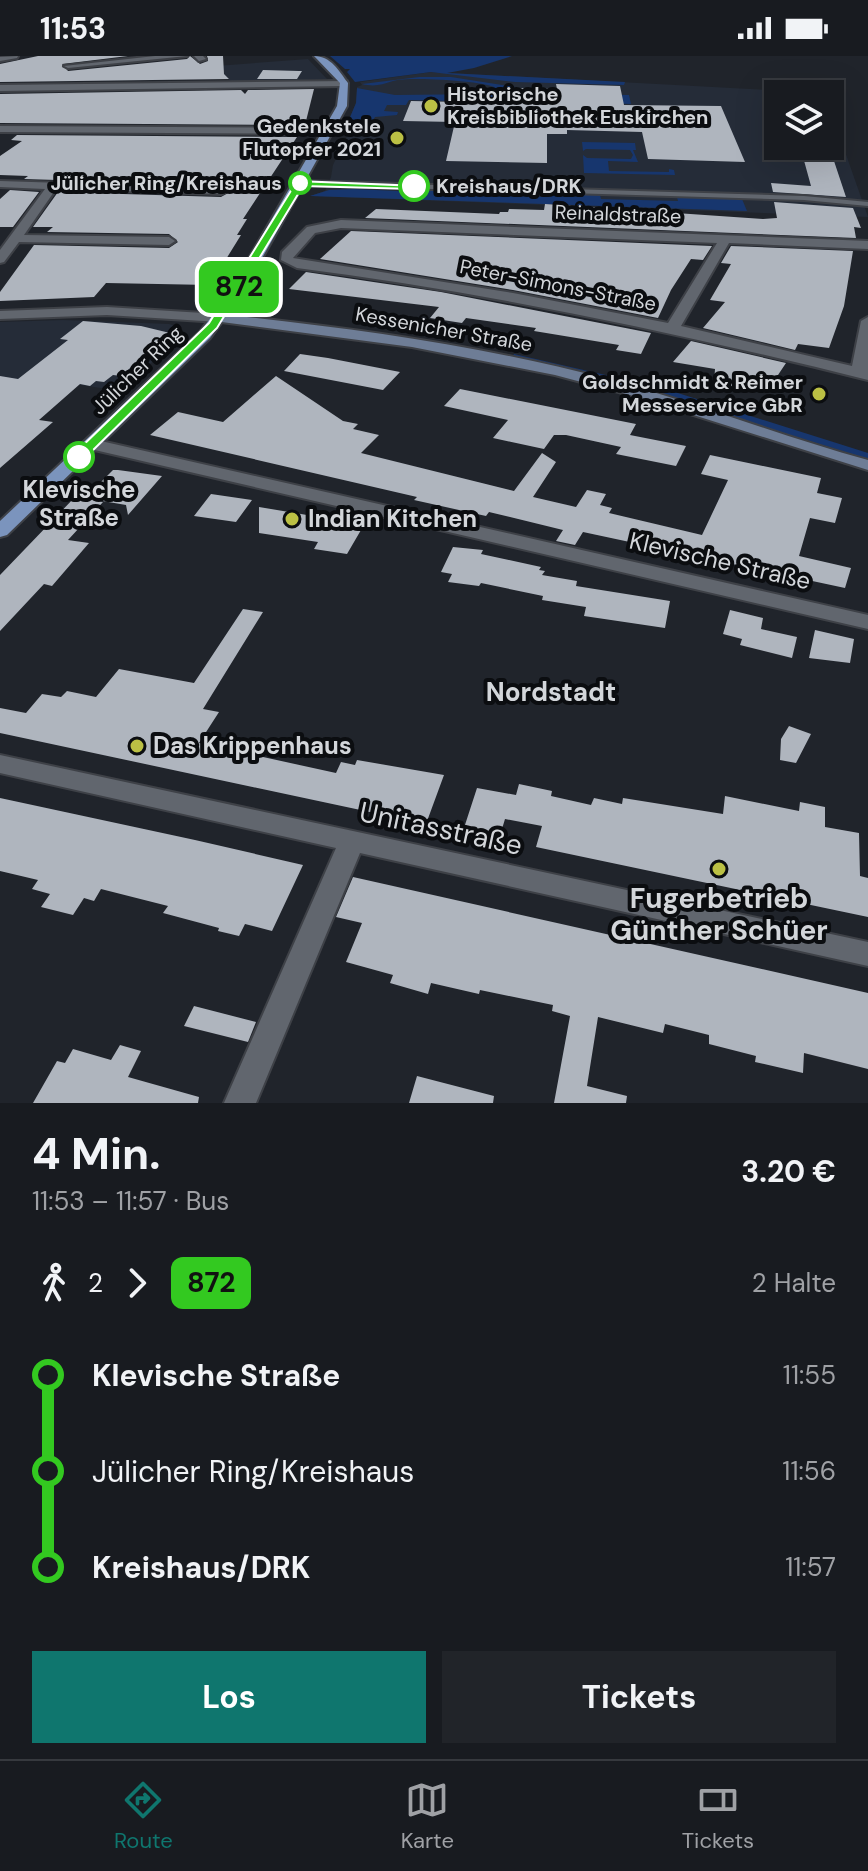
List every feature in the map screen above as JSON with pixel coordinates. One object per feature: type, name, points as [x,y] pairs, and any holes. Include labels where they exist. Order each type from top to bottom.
[{"type":"main road","points":[[318,56],[331,66],[344,83]]},
{"type":"main road","name":"Jülicher Ring","points":[[0,531],[219,318],[329,131],[343,102],[344,83]]},
{"type":"main road","name":"Kessenicher Straße","points":[[219,318],[412,344],[557,371],[648,395],[868,465]]},
{"type":"street","points":[[0,59],[14,56]]},
{"type":"street","points":[[62,56],[80,87]]},
{"type":"street","points":[[68,66],[183,56]]},
{"type":"street","points":[[170,73],[178,86]]},
{"type":"street","points":[[220,73],[229,85]]},
{"type":"street","points":[[0,88],[344,83]]},
{"type":"street","points":[[0,129],[329,131]]},
{"type":"street","points":[[0,184],[204,186],[221,191]]},
{"type":"street","points":[[0,259],[53,185]]},
{"type":"street","name":"Reinaldstraße","points":[[319,226],[348,224],[868,245]]},
{"type":"street","name":"Peter-Simons-Straße","points":[[319,226],[291,248],[286,255],[287,260],[297,264],[499,293],[673,327],[863,374]]},
{"type":"street","points":[[14,238],[169,241]]},
{"type":"street","points":[[673,327],[726,238]]},
{"type":"street","name":"Kessenicher Straße","points":[[0,315],[107,311],[219,318]]},
{"type":"street","points":[[863,374],[868,321]]},
{"type":"street","name":"Klevische Straße","points":[[92,444],[868,622]]},
{"type":"street","name":"Unitasstraße","points":[[0,764],[868,954]]},
{"type":"street","points":[[240,1103],[352,841]]},
{"type":"lane","points":[[300,183],[804,198],[868,204]]},
{"type":"shaded area","points":[[330,56],[512,56],[447,73],[625,82],[624,85],[515,82],[431,72],[355,82],[347,72],[350,69],[345,69]]},
{"type":"shaded area","points":[[308,59],[327,79],[232,83],[216,66]]},
{"type":"shaded area","points":[[431,72],[764,90],[764,160],[844,160],[844,149],[868,217],[310,196],[325,191],[333,165],[352,126],[348,122],[356,103],[357,87],[362,85],[360,82]]},
{"type":"shaded area","points":[[419,77],[451,77],[515,87],[514,93],[629,95],[631,104],[515,100],[487,89],[494,87],[487,85],[445,80],[414,79],[378,85],[362,84]]},
{"type":"shaded area","points":[[357,88],[395,95],[489,94],[486,91],[505,101],[505,105],[501,102],[409,100],[406,105],[387,105],[384,111],[398,112],[397,115],[375,117],[370,126],[354,126],[348,122],[356,103]]},
{"type":"shaded area","points":[[582,142],[635,143],[636,150],[633,150],[638,162],[608,161],[609,171],[669,172],[669,169],[674,170],[675,175],[584,173],[583,155],[587,158],[631,159],[633,155],[630,150],[583,151]]},
{"type":"shaded area","points":[[329,190],[437,190],[437,194],[549,197],[550,193],[600,195],[601,199],[678,201],[677,197],[742,199],[747,211],[310,196]]},
{"type":"shaded area","points":[[63,320],[169,324],[175,326],[178,334],[171,345],[120,391],[23,376],[0,394],[0,322]]},
{"type":"shaded area","points":[[514,354],[662,388],[868,453],[868,459],[626,384],[512,357]]},
{"type":"building","points":[[38,56],[128,56],[62,64],[68,71],[187,59],[190,56],[200,64],[208,61],[207,56],[223,56],[224,74],[229,79],[0,82],[0,64]]},
{"type":"building","points":[[263,70],[302,71],[297,79],[257,79]]},
{"type":"building","points":[[556,84],[620,86],[624,105],[721,106],[745,162],[648,159],[642,132],[567,130],[567,134],[547,134],[547,163],[446,161],[455,122],[403,121],[411,101],[514,103],[515,88],[557,89]]},
{"type":"building","points":[[314,89],[305,125],[0,123],[0,94],[241,90],[245,94],[248,90]]},
{"type":"building","points":[[17,135],[297,137],[243,219],[247,219],[237,235],[241,235],[210,285],[106,283],[94,297],[0,301],[0,292],[34,245],[169,248],[178,242],[169,234],[47,232],[53,227],[33,227],[58,192],[221,197],[230,192],[221,185],[24,179],[28,176],[0,175],[0,156],[22,141],[11,140]]},
{"type":"building","points":[[804,160],[834,160],[846,197],[773,192],[771,183],[811,186]]},
{"type":"building","points":[[10,190],[39,192],[13,227],[0,227],[0,199]]},
{"type":"building","points":[[774,202],[853,208],[861,228],[854,227],[856,238],[365,218],[376,209],[499,214],[509,209],[544,210],[545,204],[763,219],[777,218]]},
{"type":"building","points":[[351,231],[712,246],[703,260],[691,259],[658,318],[513,290],[320,259]]},
{"type":"building","points":[[731,246],[853,251],[844,306],[829,348],[798,344],[795,350],[703,328],[725,302],[710,300],[731,264],[721,263]]},
{"type":"building","points":[[306,272],[441,292],[651,333],[641,354],[616,350],[619,345],[534,331],[536,328],[466,318],[462,323],[430,318],[439,307],[289,289]]},
{"type":"building","points":[[83,321],[141,326],[170,333],[121,376],[113,375],[104,382],[96,381],[90,386],[80,384],[39,420],[53,422],[0,468],[0,376],[18,379],[68,340],[60,339]]},
{"type":"building","points":[[691,341],[786,363],[766,393],[714,384],[715,369],[673,362]]},
{"type":"building","points":[[300,354],[400,372],[383,390],[284,371]]},
{"type":"building","points":[[276,376],[343,421],[358,424],[353,429],[379,435],[361,453],[514,491],[542,453],[556,462],[533,497],[576,507],[587,490],[606,494],[600,505],[612,508],[609,513],[702,535],[728,480],[701,474],[710,455],[821,478],[817,493],[842,498],[835,523],[810,518],[799,556],[851,568],[845,588],[583,532],[575,545],[556,541],[563,530],[489,512],[486,516],[414,500],[417,497],[150,435],[178,412],[223,422]]},
{"type":"building","points":[[460,389],[636,424],[630,435],[686,446],[676,466],[616,454],[621,447],[566,435],[554,435],[544,449],[493,438],[508,420],[444,406]]},
{"type":"building","points":[[113,470],[162,476],[128,515],[126,505],[85,498]]},
{"type":"building","points":[[211,494],[252,500],[236,522],[194,516]]},
{"type":"building","points":[[75,497],[103,502],[68,540],[89,543],[52,586],[44,584],[0,631],[0,575]]},
{"type":"building","points":[[259,507],[313,516],[311,519],[331,522],[329,525],[361,530],[347,554],[314,549],[318,542],[259,533]]},
{"type":"building","points":[[453,547],[483,550],[481,554],[541,567],[539,570],[545,571],[542,575],[577,581],[576,586],[670,601],[665,628],[584,616],[586,607],[542,600],[543,596],[481,583],[479,586],[448,582],[452,574],[441,572]]},
{"type":"building","points":[[243,609],[263,612],[203,709],[219,712],[199,743],[336,773],[341,762],[355,765],[357,760],[444,775],[426,824],[0,733],[0,708],[26,713],[42,694],[61,697],[67,691],[96,697],[119,669],[194,683]]},
{"type":"building","points":[[730,610],[763,618],[761,629],[797,637],[792,658],[740,645],[742,639],[723,634]]},
{"type":"building","points":[[815,630],[854,639],[850,663],[809,658]]},
{"type":"building","points":[[789,726],[811,734],[796,763],[780,760],[781,739]]},
{"type":"building","points":[[519,784],[552,791],[551,796],[591,805],[594,798],[622,804],[623,798],[723,814],[725,796],[799,811],[800,802],[825,807],[825,827],[859,833],[860,876],[868,878],[868,917],[536,847],[542,826],[505,819],[499,839],[463,831],[477,788],[516,795]]},
{"type":"building","points":[[0,798],[303,865],[272,931],[245,924],[239,936],[218,931],[219,928],[163,913],[168,906],[101,889],[94,901],[84,898],[73,915],[41,907],[50,894],[32,889],[38,880],[0,871]]},
{"type":"building","points":[[353,877],[868,993],[868,1069],[804,1053],[803,1073],[755,1062],[756,1056],[709,1044],[709,1035],[665,1024],[663,1033],[598,1017],[587,1086],[627,1096],[626,1103],[554,1103],[570,1016],[552,1011],[553,1005],[480,990],[479,994],[431,983],[428,994],[390,983],[393,975],[346,962],[362,923],[336,917]]},
{"type":"building","points":[[194,1006],[256,1022],[248,1042],[184,1026]]},
{"type":"building","points":[[120,1045],[141,1051],[128,1077],[199,1097],[198,1103],[33,1103],[57,1061],[65,1063],[73,1049],[111,1060]]},
{"type":"building","points":[[417,1076],[494,1096],[493,1103],[409,1103]]},
{"type":"bus line","name":"872","points":[[79,457],[213,325],[235,294],[300,183],[414,186]]},
{"type":"place","name":"Historische Kreisbibliothek Euskirchen","points":[[431,106]]},
{"type":"place","name":"Gedenkstele Flutopfer 2021","points":[[397,138]]},
{"type":"place","name":"Jülicher Ring/Kreishaus","points":[[300,183]]},
{"type":"place","name":"Kreishaus/DRK","points":[[414,186]]},
{"type":"place","name":"Goldschmidt & Reimer Messeservice GbR","points":[[819,394]]},
{"type":"place","name":"Klevische Straße","points":[[79,457]]},
{"type":"place","name":"Indian Kitchen","points":[[292,519]]},
{"type":"place","name":"Das Krippenhaus","points":[[137,746]]},
{"type":"place","name":"Fugerbetrieb Günther Schüer","points":[[719,869]]},
{"type":"district","name":"Nordstadt","points":[[551,692]]}]
